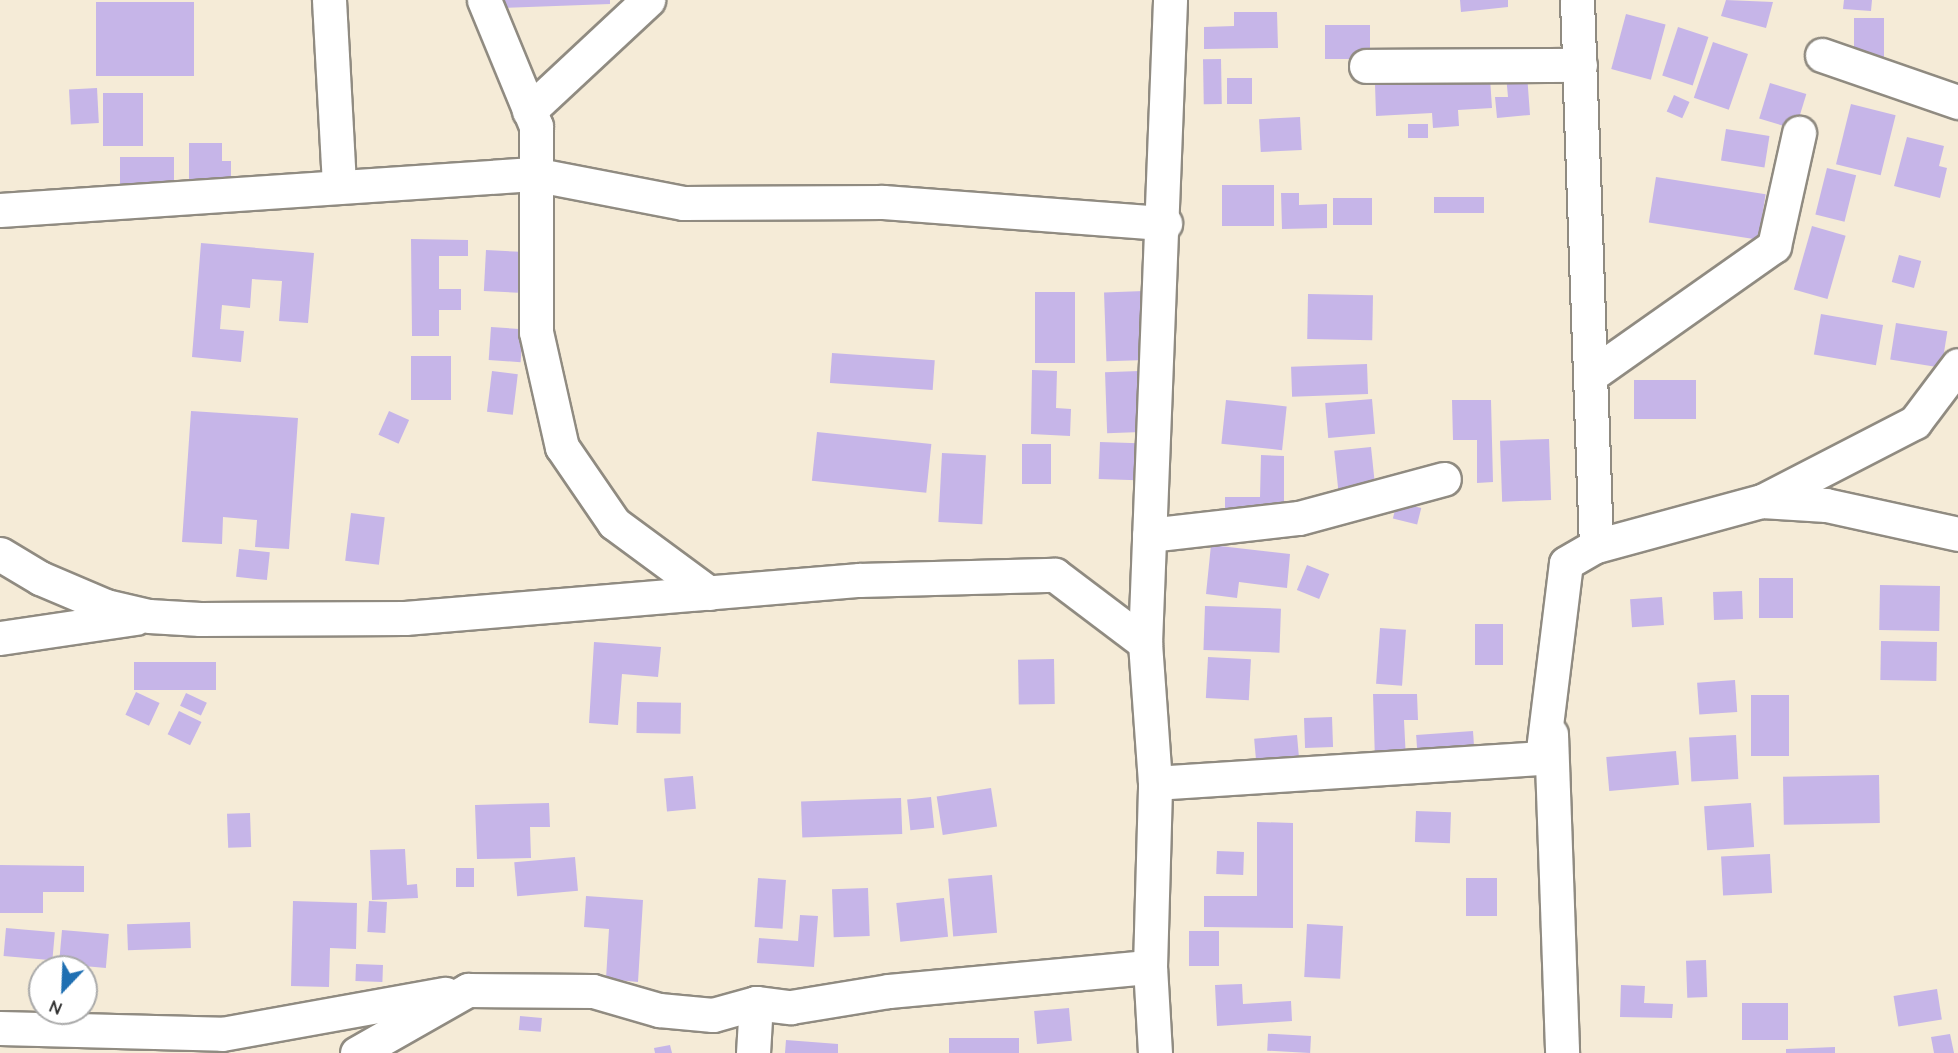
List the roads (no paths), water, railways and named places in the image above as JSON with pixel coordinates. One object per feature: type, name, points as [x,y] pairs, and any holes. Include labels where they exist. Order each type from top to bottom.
[{"type":"street","points":[[329,0],[339,187]]},
{"type":"street","points":[[484,0],[536,126],[533,174],[536,331],[562,447],[614,523],[709,593]]},
{"type":"street","points":[[1155,1053],[1150,967],[1156,783],[1145,643],[1165,223],[1170,0]]},
{"type":"street","points":[[1577,0],[1596,546]]},
{"type":"street","points":[[529,111],[645,1]]},
{"type":"street","points":[[1822,55],[1958,102]]},
{"type":"street","points":[[1366,66],[1580,65]]},
{"type":"street","points":[[1591,375],[1774,246],[1799,133]]},
{"type":"street","points":[[0,210],[533,174],[683,203],[883,202],[1165,223]]},
{"type":"street","points":[[1156,783],[1542,758],[1566,563],[1596,546],[1762,501],[1915,422],[1958,365]]},
{"type":"street","points":[[1149,535],[1298,518],[1444,479]]},
{"type":"street","points":[[1762,501],[1826,505],[1958,534]]},
{"type":"street","points":[[0,554],[40,578],[96,601],[149,616]]},
{"type":"street","points":[[0,638],[149,616],[405,618],[859,580],[1055,575],[1145,643]]},
{"type":"street","points":[[1550,706],[1562,1053]]},
{"type":"street","points":[[0,1028],[222,1034],[468,990],[593,991],[659,1010],[713,1014],[756,1003],[791,1007],[889,991],[1150,967]]},
{"type":"street","points":[[357,1053],[468,990]]},
{"type":"street","points":[[753,1053],[756,1003]]}]
